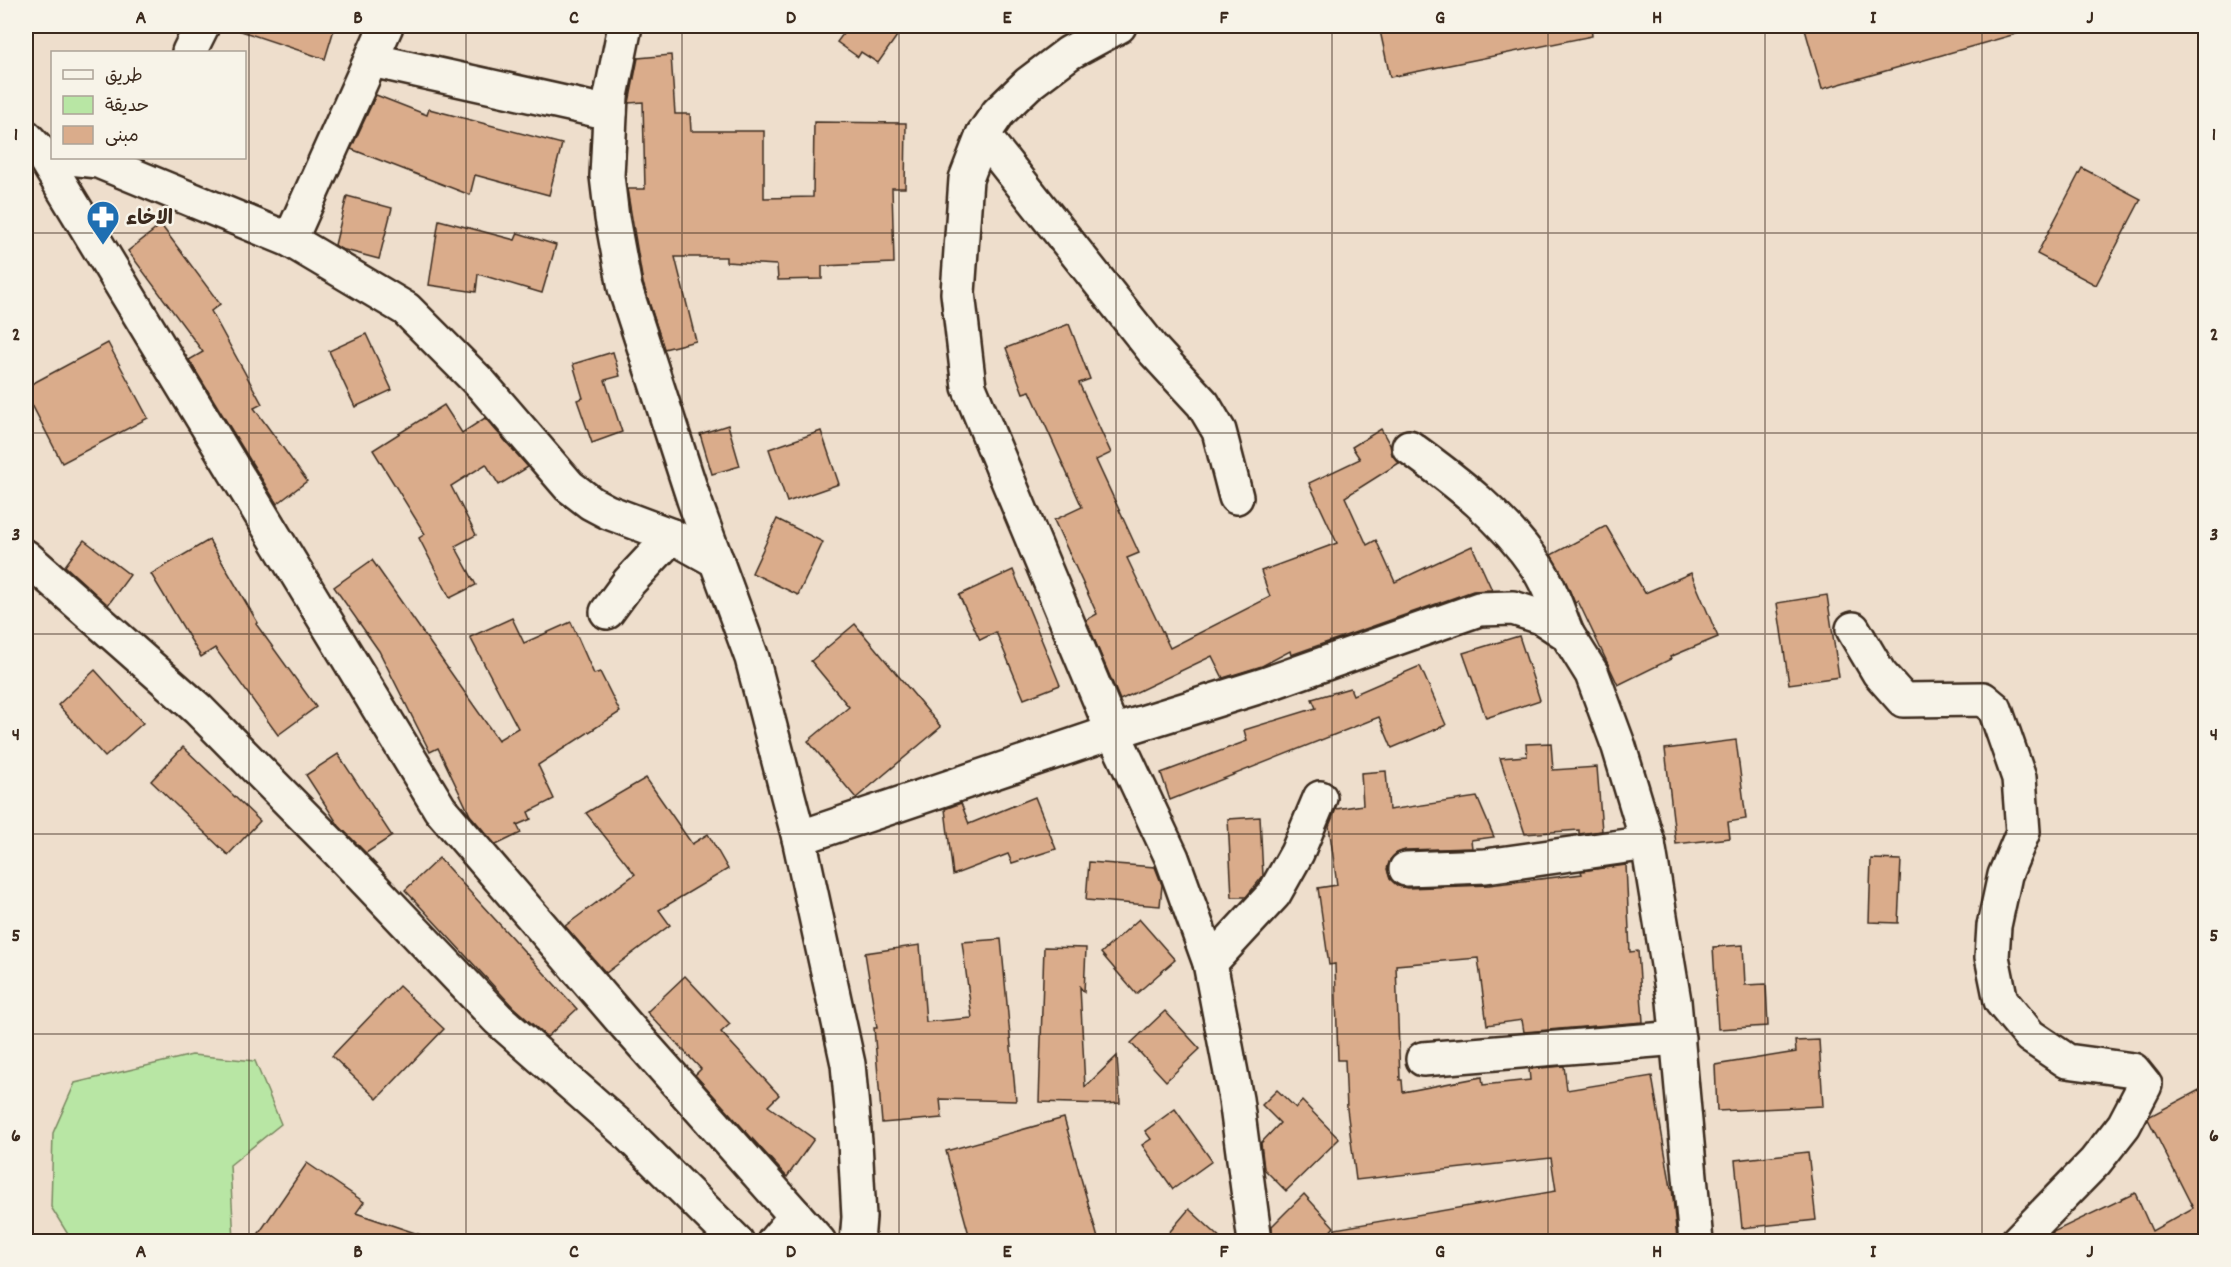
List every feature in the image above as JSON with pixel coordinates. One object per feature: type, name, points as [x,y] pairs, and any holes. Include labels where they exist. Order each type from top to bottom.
[{"type":"street","points":[[190,51],[202,26]]},
{"type":"street","points":[[290,240],[386,26]]},
{"type":"street","points":[[625,26],[611,96],[607,176],[612,218],[626,288],[717,561],[752,658],[799,838],[848,1064],[856,1152],[859,1217],[857,1242]]},
{"type":"street","points":[[1119,26],[1069,53],[1029,84],[998,113],[983,135],[966,179],[958,293],[962,342],[969,387],[1113,732],[1172,858],[1210,963],[1236,1099],[1255,1242]]},
{"type":"street","points":[[371,60],[610,113]]},
{"type":"street","points":[[983,135],[1154,351],[1203,404],[1219,431],[1236,497]]},
{"type":"street","points":[[68,159],[440,809],[819,1242]]},
{"type":"street","points":[[78,159],[290,240],[406,309],[482,385],[568,486],[608,512],[672,536],[717,561]]},
{"type":"street","points":[[1409,447],[1496,517],[1538,568],[1568,634],[1592,674],[1648,843],[1674,1001],[1696,1242]]},
{"type":"street","points":[[607,612],[629,582],[672,536]]},
{"type":"street","points":[[26,557],[198,709],[339,852],[498,1019],[626,1131],[737,1242]]},
{"type":"street","points":[[799,838],[1113,732],[1264,685],[1479,609],[1513,608],[1541,617],[1568,634]]},
{"type":"street","points":[[1853,629],[1879,673],[1903,700],[1983,699],[1995,709],[2019,778],[2024,832],[2005,875],[1994,926],[1992,957],[2001,1001],[2030,1036],[2067,1061],[2133,1070],[2145,1085],[2124,1125],[2095,1162],[2018,1242]]},
{"type":"street","points":[[1210,963],[1274,894],[1297,853],[1320,798]]},
{"type":"street","points":[[1406,870],[1486,866],[1648,843]]},
{"type":"street","points":[[1423,1059],[1678,1038]]},
{"type":"street","points":[[774,1242],[796,1216]]},
{"type":"green space","points":[[192,1055],[255,1061],[281,1124],[230,1165],[234,1241],[72,1241],[51,1207],[53,1133],[75,1083]]},
{"type":"building","points":[[238,26],[335,26],[325,59],[238,30]]},
{"type":"building","points":[[849,26],[904,26],[878,63],[861,52],[858,57],[837,42]]},
{"type":"building","points":[[1379,26],[1465,26],[1467,33],[1503,26],[1591,26],[1592,36],[1390,77]]},
{"type":"building","points":[[1804,26],[2022,26],[2023,32],[1822,89]]},
{"type":"building","points":[[671,55],[675,114],[690,114],[691,131],[764,131],[764,198],[813,197],[814,122],[906,123],[905,188],[892,188],[894,263],[822,266],[822,279],[778,280],[777,265],[726,262],[726,257],[675,257],[696,341],[664,349],[643,283],[627,189],[645,189],[643,102],[629,103],[638,58]]},
{"type":"building","points":[[376,95],[427,115],[429,109],[562,144],[549,195],[475,175],[470,195],[351,149]]},
{"type":"building","points":[[2082,168],[2141,199],[2096,285],[2037,254]]},
{"type":"building","points":[[347,196],[392,208],[379,259],[341,249],[335,245]]},
{"type":"building","points":[[439,220],[515,240],[518,233],[556,245],[542,293],[478,274],[476,292],[429,285]]},
{"type":"building","points":[[161,225],[220,304],[211,311],[262,404],[254,408],[307,481],[277,504],[189,360],[203,352],[128,251]]},
{"type":"building","points":[[1069,324],[1090,379],[1079,383],[1111,453],[1096,460],[1139,553],[1127,558],[1170,648],[1270,597],[1261,571],[1337,543],[1309,483],[1360,459],[1352,447],[1381,429],[1390,445],[1392,455],[1399,463],[1345,497],[1367,545],[1376,540],[1395,582],[1472,546],[1492,590],[1473,591],[1291,655],[1290,651],[1262,666],[1223,678],[1212,656],[1120,700],[1086,620],[1097,614],[1054,520],[1082,507],[1030,391],[1023,393],[1006,348]]},
{"type":"building","points":[[366,334],[392,390],[355,407],[329,351]]},
{"type":"building","points":[[108,343],[148,418],[62,463],[26,393],[26,387]]},
{"type":"building","points":[[613,352],[620,376],[605,380],[622,432],[592,443],[577,400],[583,398],[573,364]]},
{"type":"building","points":[[444,405],[462,433],[485,418],[528,467],[499,485],[486,464],[451,486],[476,535],[455,546],[476,585],[450,598],[419,538],[425,534],[373,450]]},
{"type":"building","points":[[728,425],[740,466],[712,474],[700,434]]},
{"type":"building","points":[[821,431],[839,484],[787,502],[769,449]]},
{"type":"building","points":[[777,519],[823,542],[798,595],[752,573]]},
{"type":"building","points":[[1606,526],[1645,593],[1691,573],[1718,637],[1670,657],[1671,659],[1618,685],[1578,601],[1575,603],[1551,555]]},
{"type":"building","points":[[84,540],[130,575],[108,605],[65,566]]},
{"type":"building","points":[[209,540],[258,623],[256,624],[316,707],[278,735],[215,648],[201,657],[151,574]]},
{"type":"building","points":[[372,560],[498,740],[518,728],[470,637],[512,618],[524,643],[571,622],[594,674],[600,672],[620,712],[538,765],[554,799],[528,812],[531,819],[517,825],[521,833],[496,845],[470,815],[438,748],[430,752],[379,651],[334,587]]},
{"type":"building","points":[[1013,570],[1060,685],[1024,699],[996,632],[980,640],[959,595]]},
{"type":"building","points":[[1827,595],[1839,677],[1789,684],[1777,603]]},
{"type":"building","points":[[855,624],[941,727],[856,798],[808,741],[849,707],[811,661]]},
{"type":"building","points":[[1519,636],[1540,700],[1486,718],[1463,653]]},
{"type":"building","points":[[1420,666],[1446,725],[1392,748],[1379,717],[1170,800],[1161,773],[1247,741],[1244,730],[1316,708],[1312,699],[1350,688],[1353,695]]},
{"type":"building","points":[[95,670],[143,723],[105,757],[58,705]]},
{"type":"building","points":[[1736,740],[1746,819],[1728,822],[1730,838],[1676,844],[1665,749]]},
{"type":"building","points":[[1551,743],[1553,770],[1597,767],[1602,831],[1579,834],[1579,830],[1525,834],[1500,758],[1527,756],[1526,744]]},
{"type":"building","points":[[183,747],[260,821],[228,855],[151,781]]},
{"type":"building","points":[[338,754],[392,836],[366,853],[339,826],[306,775]]},
{"type":"building","points":[[1386,771],[1389,810],[1477,797],[1494,837],[1471,840],[1472,848],[1405,850],[1397,853],[1390,860],[1387,869],[1390,879],[1398,886],[1407,888],[1489,885],[1582,874],[1581,871],[1626,865],[1630,952],[1638,951],[1643,1022],[1524,1032],[1522,1020],[1487,1025],[1478,958],[1396,965],[1400,1080],[1402,1080],[1403,1092],[1482,1077],[1483,1085],[1530,1080],[1529,1069],[1564,1066],[1567,1090],[1652,1076],[1672,1188],[1677,1239],[1652,1242],[1336,1242],[1335,1229],[1556,1191],[1551,1158],[1356,1180],[1347,1109],[1345,1060],[1338,1060],[1335,964],[1329,965],[1318,888],[1337,885],[1329,826],[1336,809],[1363,805],[1361,773]]},
{"type":"building","points":[[646,778],[692,844],[708,834],[728,869],[659,910],[670,925],[606,973],[565,926],[635,874],[586,813]]},
{"type":"building","points":[[1035,797],[1056,849],[1012,863],[1008,854],[953,875],[945,809],[961,803],[969,824]]},
{"type":"building","points":[[1260,817],[1263,876],[1246,897],[1232,897],[1228,819]]},
{"type":"building","points":[[439,858],[577,1009],[547,1037],[513,1007],[405,890]]},
{"type":"building","points":[[1871,859],[1901,860],[1898,923],[1869,922]]},
{"type":"building","points":[[1089,862],[1155,867],[1162,885],[1160,906],[1086,900]]},
{"type":"building","points":[[1139,919],[1175,960],[1136,994],[1101,953]]},
{"type":"building","points":[[1001,939],[1016,1101],[940,1099],[942,1118],[882,1123],[874,1028],[877,1028],[865,953],[920,945],[926,1022],[972,1018],[962,942]]},
{"type":"building","points":[[1743,945],[1745,985],[1766,984],[1768,1026],[1718,1029],[1713,947]]},
{"type":"building","points":[[1044,947],[1086,948],[1084,992],[1080,987],[1085,1087],[1117,1056],[1120,1103],[1039,1102]]},
{"type":"building","points":[[685,976],[730,1024],[721,1032],[779,1095],[768,1106],[814,1139],[787,1177],[695,1075],[701,1069],[647,1012]]},
{"type":"building","points":[[399,986],[444,1029],[377,1099],[332,1056]]},
{"type":"building","points":[[1165,1011],[1200,1049],[1166,1081],[1131,1043]]},
{"type":"building","points":[[1819,1040],[1823,1106],[1717,1111],[1715,1065],[1796,1052],[1795,1041]]},
{"type":"building","points":[[2205,1087],[2205,1242],[2044,1242],[2053,1232],[2135,1193],[2152,1231],[2193,1208],[2148,1119]]},
{"type":"building","points":[[1277,1090],[1296,1108],[1302,1101],[1339,1139],[1286,1191],[1264,1169],[1261,1143],[1280,1123],[1262,1105]]},
{"type":"building","points":[[1175,1109],[1212,1161],[1173,1189],[1142,1145],[1151,1139],[1145,1131]]},
{"type":"building","points":[[1064,1118],[1099,1242],[971,1242],[946,1151]]},
{"type":"building","points":[[1808,1152],[1816,1220],[1742,1228],[1735,1160]]},
{"type":"building","points":[[307,1163],[364,1202],[356,1213],[430,1238],[429,1242],[253,1242]]},
{"type":"building","points":[[1304,1194],[1334,1227],[1321,1242],[1273,1242],[1272,1226]]},
{"type":"building","points":[[1189,1209],[1225,1242],[1161,1242]]},
{"type":"place","name":"الاخاء","points":[[103,246]]}]
